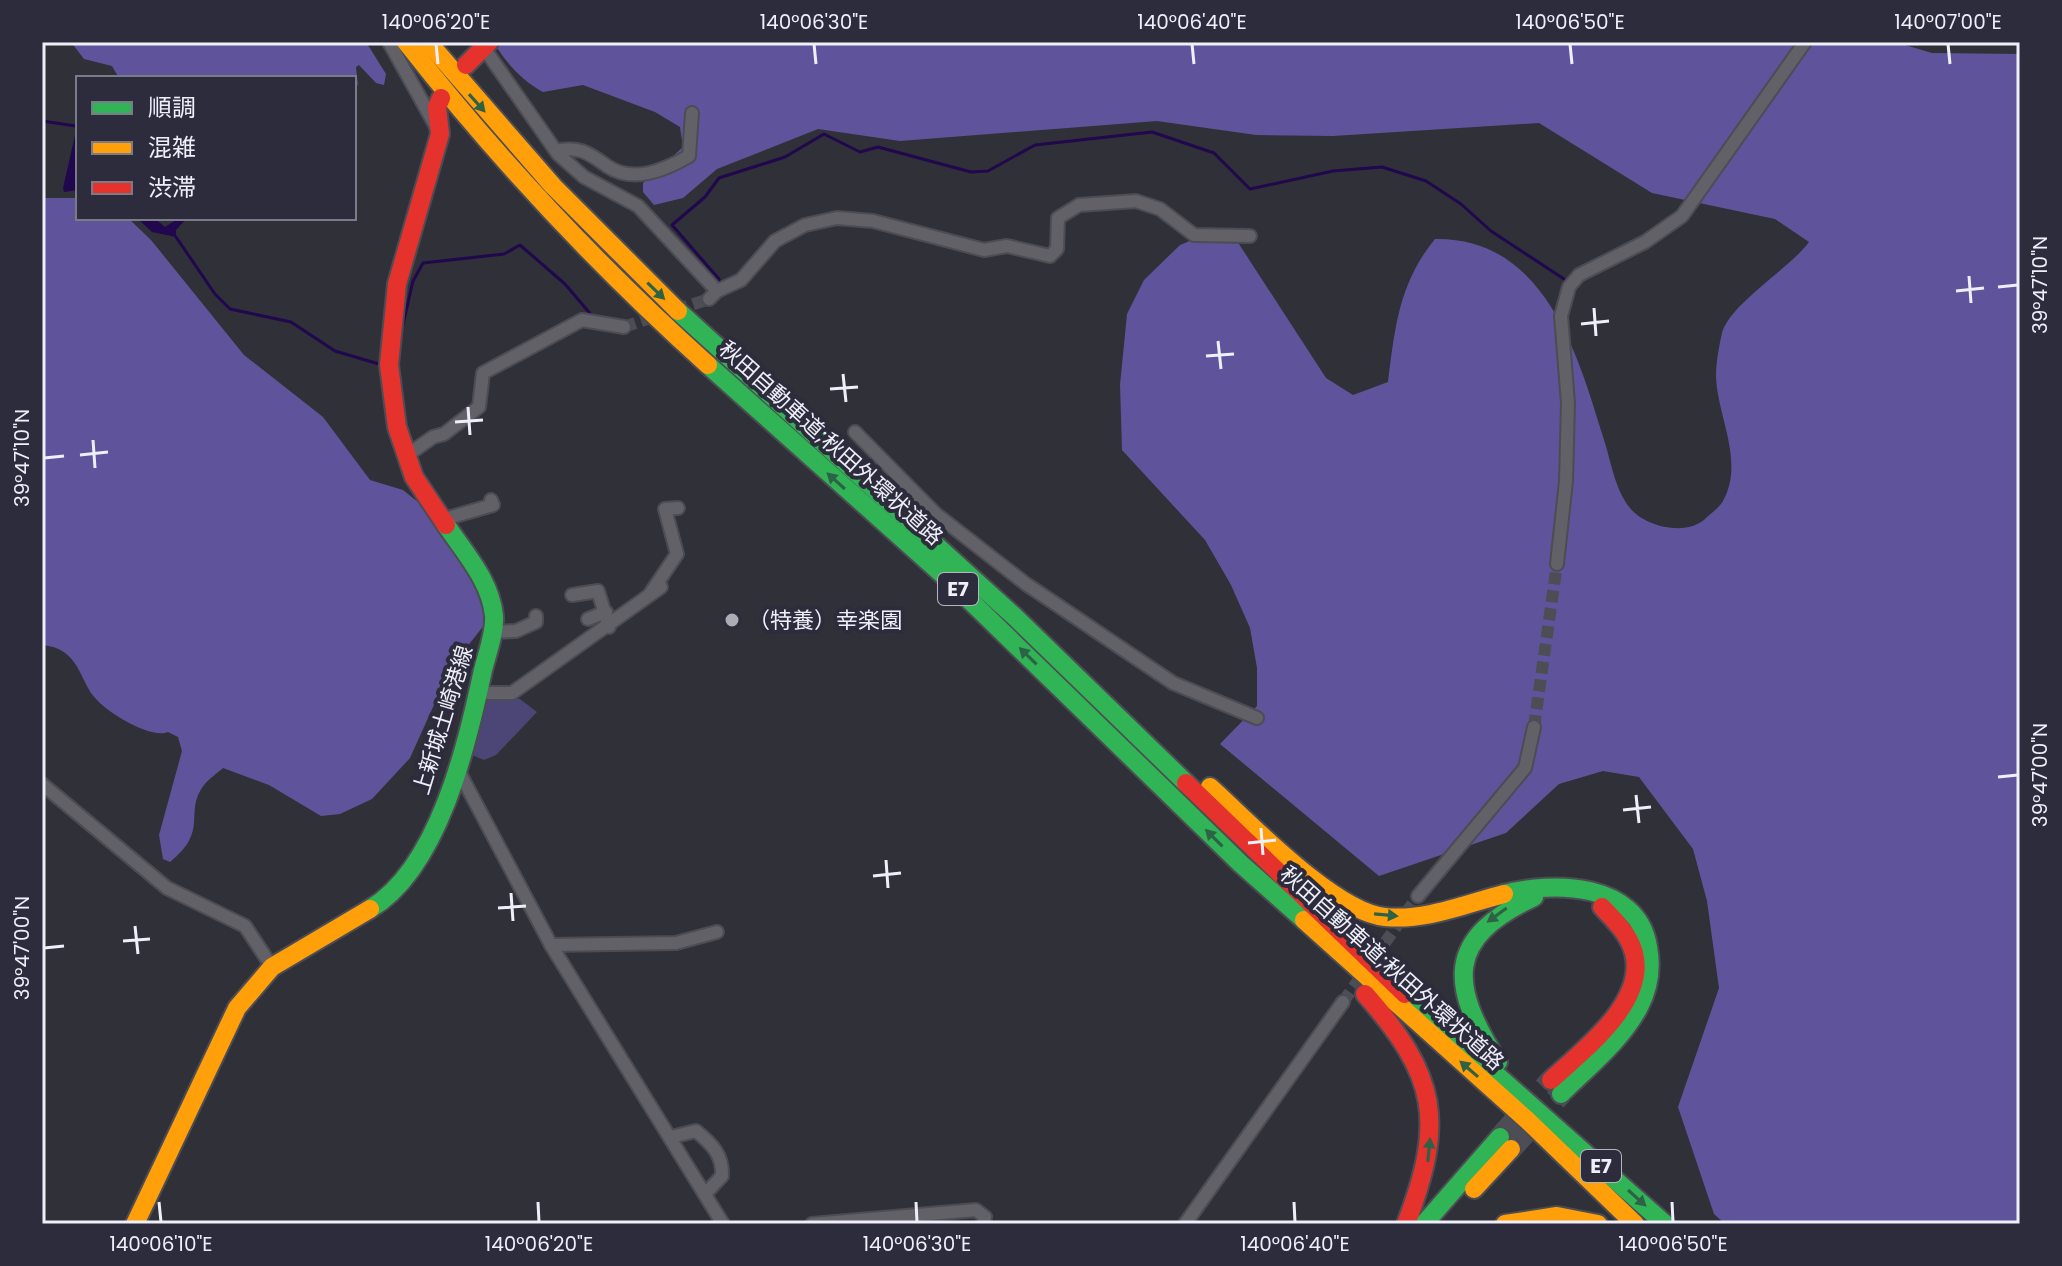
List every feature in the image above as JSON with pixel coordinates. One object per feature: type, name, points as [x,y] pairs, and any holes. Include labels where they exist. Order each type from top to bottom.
[{"type":"main road","name":"秋田自動車道;秋田外環状道路","points":[[406,42],[460,111],[566,229],[698,356],[951,582],[1241,864],[1532,1114]]},
{"type":"main road","name":"秋田自動車道;秋田外環状道路","points":[[428,42],[470,95],[593,231],[708,341],[1042,644],[1336,929],[1519,1092],[1532,1114]]},
{"type":"main road","points":[[466,65],[486,45]]},
{"type":"main road","name":"上新城土崎港線","points":[[135,1224],[237,1008],[272,967],[390,897],[424,854],[479,693],[494,619],[489,590],[424,496],[406,456],[391,391],[389,337],[397,284],[440,134],[437,107],[441,98]]},
{"type":"main road","points":[[1042,644],[1351,907],[1383,917],[1442,914],[1507,891],[1539,885],[1581,887],[1621,903],[1639,920],[1647,940],[1648,986],[1640,1008],[1622,1031],[1556,1087],[1629,995],[1637,966],[1634,945],[1621,922],[1600,905],[1567,897],[1534,897],[1489,918],[1471,941],[1462,971],[1465,1004],[1482,1039],[1519,1092]]},
{"type":"main road","points":[[1241,864],[1401,1034],[1420,1065],[1431,1120],[1428,1159],[1406,1224]]},
{"type":"main road","name":"E7","points":[[1532,1114],[1635,1224]]},
{"type":"main road","name":"E7","points":[[1532,1114],[1665,1224]]},
{"type":"main road","points":[[1424,1224],[1506,1143],[1442,1224]]},
{"type":"main road","points":[[1505,1224],[1557,1216],[1598,1224]]},
{"type":"street","points":[[389,42],[440,134]]},
{"type":"street","points":[[1557,564],[1566,481],[1568,403],[1561,316],[1569,287],[1579,275],[1645,242],[1682,216],[1805,42]]},
{"type":"street","points":[[486,45],[556,151],[584,177],[638,206],[713,295],[741,280],[775,241],[805,225],[837,218],[873,221],[984,250],[1007,246],[1050,256],[1057,249],[1058,218],[1079,205],[1136,201],[1160,209],[1194,235],[1250,236]]},
{"type":"street","points":[[556,151],[569,148],[599,157],[608,167],[637,175],[665,171],[689,156],[692,113]]},
{"type":"street","points":[[406,456],[433,437],[444,434],[479,407],[483,373],[582,320],[624,327]]},
{"type":"street","points":[[855,432],[936,514],[1026,584],[1173,683],[1257,718]]},
{"type":"street","points":[[441,520],[493,505],[491,500]]},
{"type":"street","points":[[649,597],[654,583],[677,554],[665,509],[678,508]]},
{"type":"street","points":[[479,693],[512,693],[609,627],[661,587]]},
{"type":"street","points":[[572,595],[598,591],[609,627]]},
{"type":"street","points":[[588,619],[606,612]]},
{"type":"street","points":[[492,632],[516,631],[536,622],[536,616]]},
{"type":"street","points":[[1418,896],[1525,768],[1534,727]]},
{"type":"street","points":[[456,766],[551,945],[723,1224]]},
{"type":"street","points":[[42,784],[167,888],[245,926],[272,967]]},
{"type":"street","points":[[551,945],[676,943],[717,932]]},
{"type":"street","points":[[1185,1224],[1343,1002]]},
{"type":"street","points":[[671,1137],[696,1131],[723,1161],[722,1176],[705,1194]]},
{"type":"street","points":[[812,1224],[976,1210],[985,1217],[983,1224]]},
{"type":"shaded area","points":[[71,42],[366,42],[386,74],[384,85],[376,83],[359,65],[356,67],[358,86],[356,76],[118,76],[112,66],[84,59]]},
{"type":"shaded area","points":[[502,42],[1895,42],[1932,53],[2020,54],[2020,1224],[1725,1224],[1714,1214],[1678,1107],[1719,988],[1707,901],[1693,849],[1639,777],[1603,771],[1559,784],[1506,833],[1379,876],[1220,744],[1257,706],[1257,668],[1250,628],[1231,585],[1205,540],[1122,450],[1120,385],[1127,314],[1144,280],[1180,245],[1211,232],[1237,241],[1326,378],[1353,395],[1388,382],[1396,324],[1406,289],[1413,272],[1435,239],[1473,244],[1504,258],[1530,279],[1551,307],[1582,372],[1617,484],[1630,508],[1656,525],[1689,527],[1698,524],[1718,508],[1729,486],[1731,454],[1716,376],[1722,333],[1736,310],[1809,242],[1775,219],[1652,193],[1539,123],[1333,136],[1256,135],[1157,121],[900,141],[818,129],[717,169],[683,198],[654,205],[643,192],[643,183],[683,147],[680,127],[655,112],[583,85],[543,92],[523,78],[507,61],[497,48]]},
{"type":"shaded area","points":[[76,131],[76,190],[64,192]]},
{"type":"shaded area","points":[[42,198],[76,198],[76,220],[130,220],[151,240],[244,355],[323,417],[370,480],[403,490],[418,502],[478,588],[484,604],[485,624],[451,667],[410,758],[372,799],[340,814],[321,816],[269,785],[223,768],[198,795],[193,831],[182,851],[170,862],[163,859],[159,835],[182,751],[178,737],[168,732],[141,729],[111,712],[91,693],[65,652],[42,645]]},
{"type":"shaded area","points":[[139,220],[156,220],[165,227],[176,220],[185,220],[176,230],[176,237],[152,232]]},
{"type":"shaded area","points":[[484,699],[520,699],[537,712],[496,755],[484,760],[467,753]]},
{"type":"waterway","points":[[42,121],[76,126]]},
{"type":"waterway","points":[[720,284],[672,225],[705,197],[719,178],[785,157],[824,134],[860,152],[878,147],[971,172],[988,171],[1035,145],[1152,132],[1214,153],[1250,189],[1333,171],[1382,167],[1426,181],[1461,204],[1491,231],[1564,279]]},
{"type":"waterway","points":[[176,237],[215,294],[230,309],[291,322],[335,351],[379,364]]},
{"type":"waterway","points":[[401,333],[413,281],[423,263],[504,254],[520,245],[565,284],[593,317]]},
{"type":"tunnel","points":[[676,310],[709,299]]},
{"type":"tunnel","points":[[624,327],[659,315]]},
{"type":"tunnel","points":[[1534,727],[1557,564]]},
{"type":"tunnel","points":[[1343,1002],[1418,896]]},
{"type":"tunnel","points":[[1500,1137],[1551,1080]]},
{"type":"tunnel","points":[[1511,1149],[1561,1094]]},
{"type":"traffic: fast","points":[[678,311],[1014,616],[1186,783]]},
{"type":"traffic: fast","points":[[708,365],[951,582],[1241,864],[1304,920]]},
{"type":"traffic: fast","points":[[370,909],[394,890],[415,865],[432,835],[458,767],[492,636],[494,616],[488,591],[446,525]]},
{"type":"traffic: fast","points":[[1504,894],[1568,888],[1611,898],[1628,909],[1641,926],[1648,947],[1649,978],[1632,1019],[1614,1042],[1561,1094]]},
{"type":"traffic: fast","points":[[1498,1062],[1471,1010],[1464,966],[1470,947],[1484,930],[1505,913],[1534,897]]},
{"type":"traffic: fast","points":[[1405,994],[1665,1224]]},
{"type":"traffic: fast","points":[[1424,1224],[1500,1137]]},
{"type":"traffic: slow","points":[[406,42],[550,210],[627,289],[708,365]]},
{"type":"traffic: slow","points":[[428,42],[553,186],[678,311]]},
{"type":"traffic: slow","points":[[1210,787],[1293,863],[1342,900],[1364,911],[1400,918],[1445,911],[1504,894]]},
{"type":"traffic: slow","points":[[135,1224],[237,1008],[272,967],[370,909]]},
{"type":"traffic: slow","points":[[1304,920],[1527,1120],[1635,1224]]},
{"type":"traffic: slow","points":[[1474,1189],[1511,1149]]},
{"type":"traffic: slow","points":[[1505,1224],[1557,1216],[1598,1224]]},
{"type":"traffic: jam","points":[[466,65],[489,42]]},
{"type":"traffic: jam","points":[[441,98],[437,107],[440,134],[397,284],[389,365],[397,427],[414,477],[446,525]]},
{"type":"traffic: jam","points":[[1186,783],[1405,994]]},
{"type":"traffic: jam","points":[[1551,1080],[1609,1024],[1631,990],[1635,972],[1632,946],[1602,907]]},
{"type":"traffic: jam","points":[[1365,994],[1408,1050],[1428,1102],[1426,1156],[1406,1224]]},
{"type":"place","name":"（特養）幸楽園","points":[[732,620]]}]
